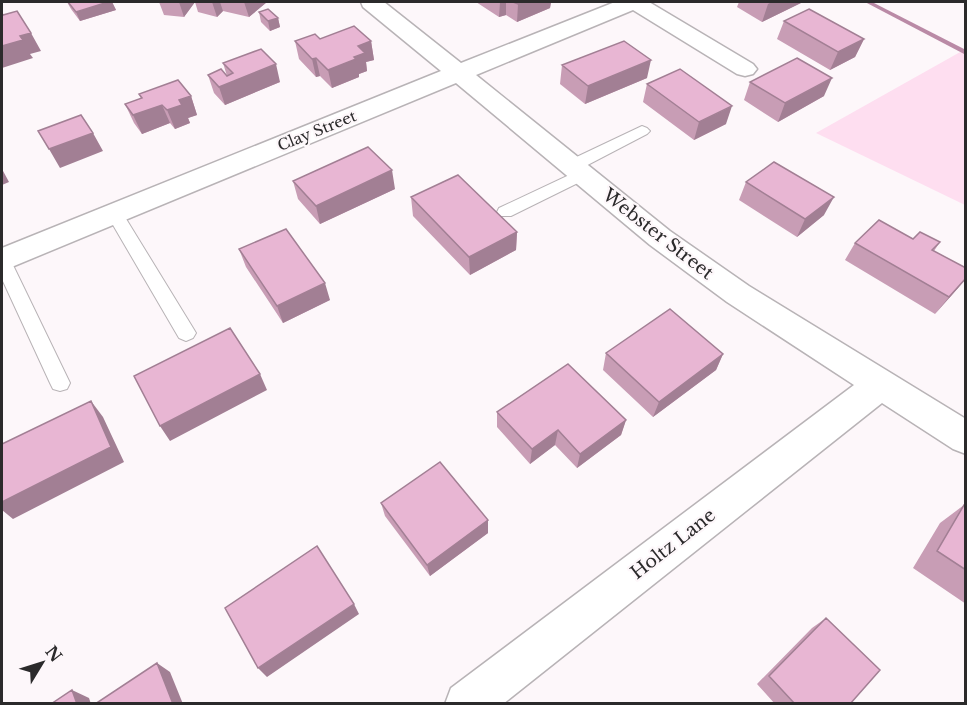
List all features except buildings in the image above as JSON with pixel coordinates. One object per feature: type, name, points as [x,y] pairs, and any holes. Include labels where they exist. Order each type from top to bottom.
[{"type":"street","name":"Webster Street","points":[[371,2],[660,238],[738,294],[966,438]]},
{"type":"street","name":"Clay Street","points":[[2,261],[114,213],[634,2]]},
{"type":"street","points":[[634,2],[745,69]]},
{"type":"street","name":"Holtz Lane","points":[[467,704],[879,385]]},
{"type":"lane","points":[[505,212],[642,131]]},
{"type":"lane","points":[[114,213],[186,333]]},
{"type":"lane","points":[[2,261],[60,383]]},
{"type":"shaded area","points":[[962,51],[966,54],[965,205],[816,133]]},
{"type":"waterway","points":[[868,2],[966,53]]}]
